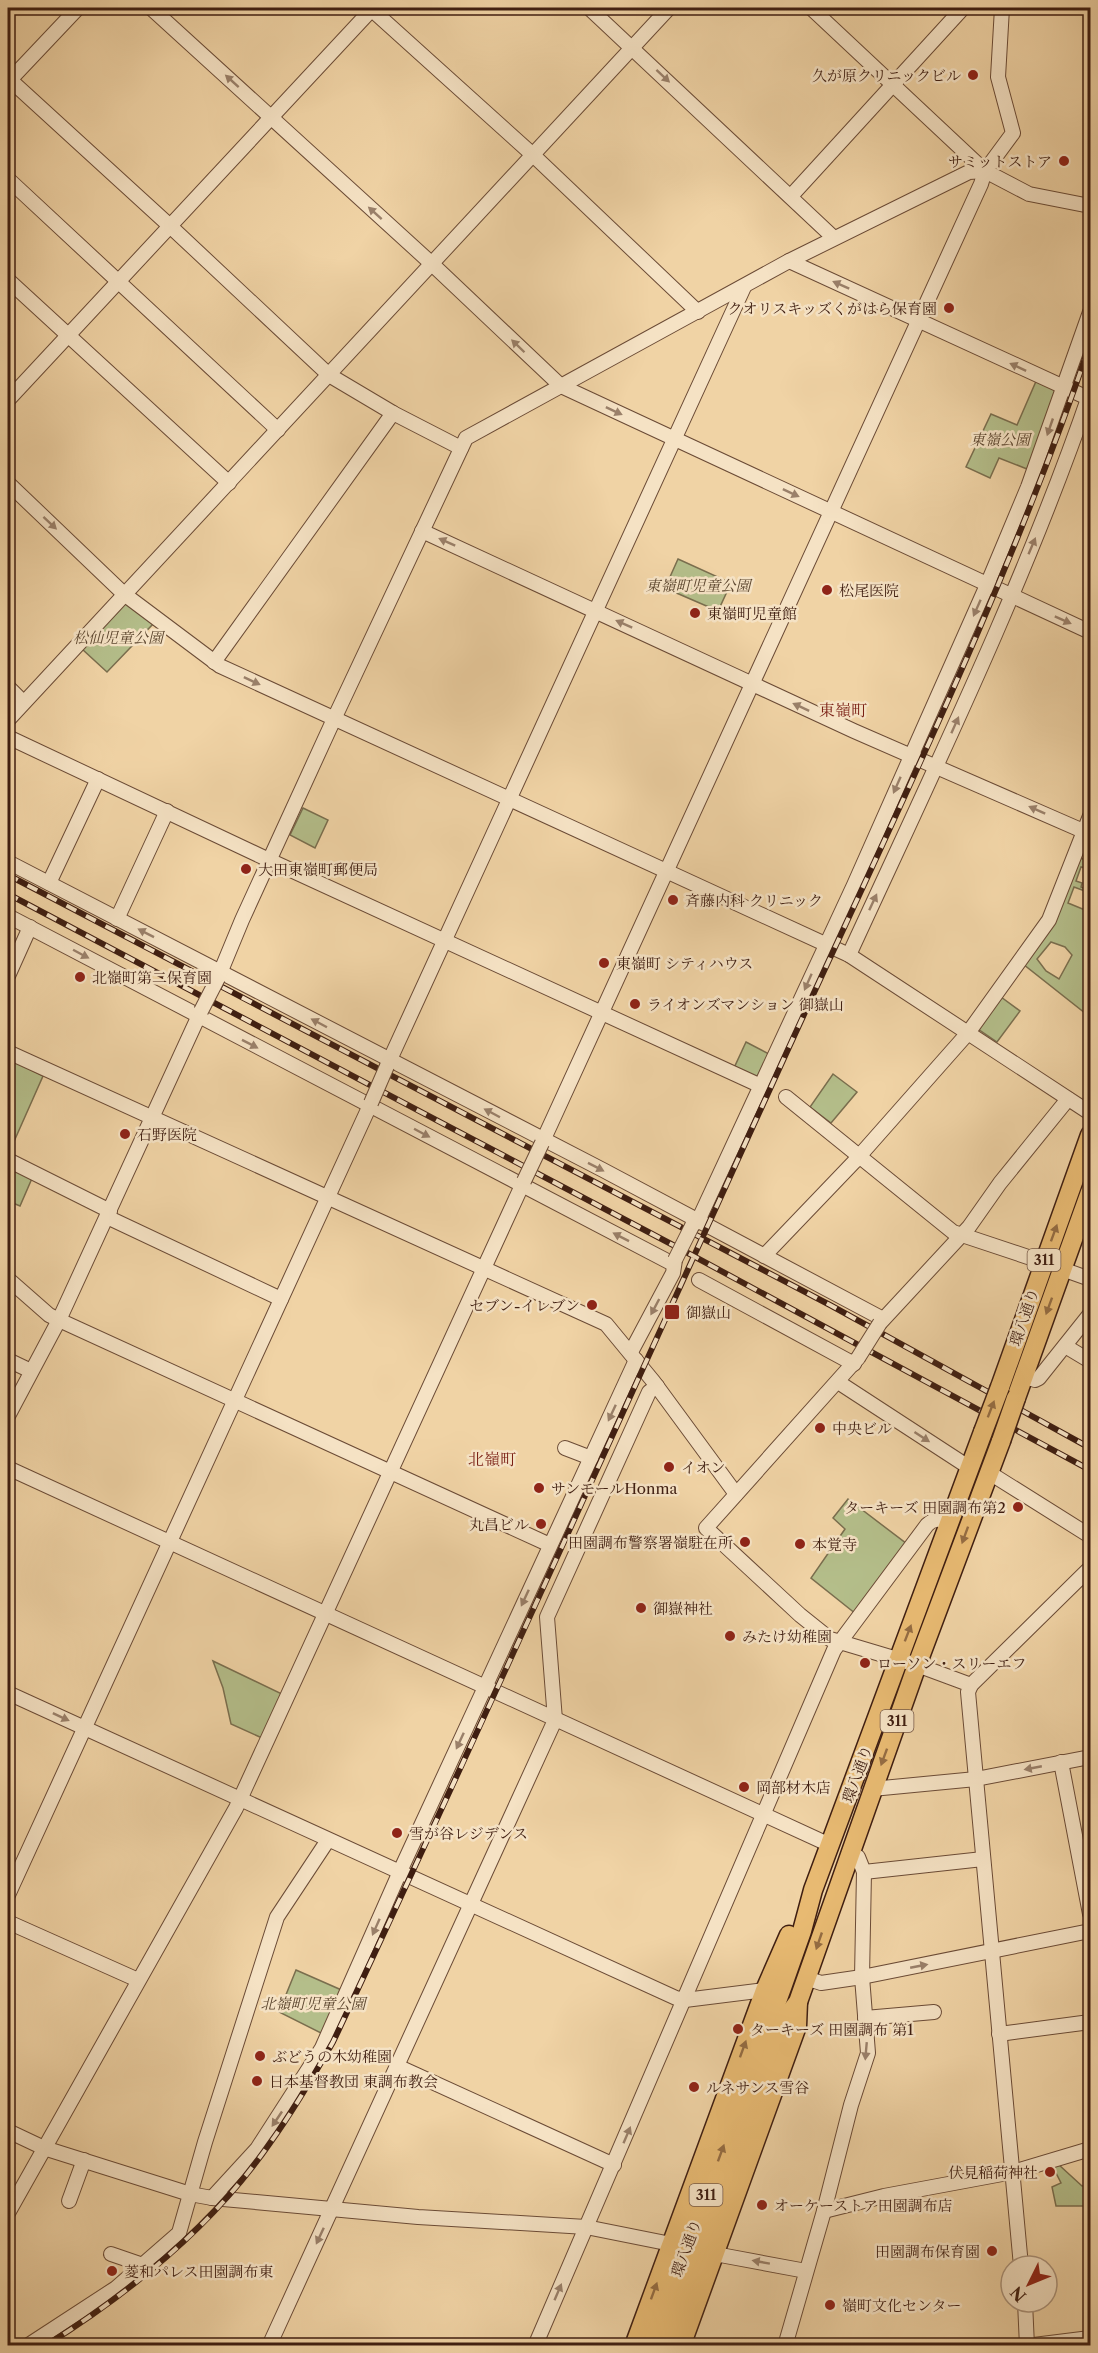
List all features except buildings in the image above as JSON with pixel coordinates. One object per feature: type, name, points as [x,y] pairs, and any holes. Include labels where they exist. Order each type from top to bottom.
[{"type":"main road","name":"環八通り","points":[[651,2346],[768,2045],[798,2002],[917,1665],[979,1470],[983,1432],[1090,1135]]},
{"type":"main road","name":"環八通り","points":[[667,2346],[768,2045],[813,1890],[951,1523],[979,1470],[1001,1441],[1090,1192]]},
{"type":"main road","name":"311","points":[[634,2346],[765,1990],[793,1927],[813,1890]]},
{"type":"main road","points":[[681,2346],[797,2026],[798,2002]]},
{"type":"street","points":[[78,8],[8,80],[170,226],[329,375],[393,413],[461,448]]},
{"type":"street","points":[[152,8],[432,264],[561,386],[1090,632]]},
{"type":"street","points":[[8,400],[371,8],[533,155],[698,312]]},
{"type":"street","points":[[589,8],[834,238]]},
{"type":"street","points":[[8,720],[669,8]]},
{"type":"street","points":[[811,8],[984,171],[1029,194],[1090,206]]},
{"type":"street","points":[[790,196],[963,8]]},
{"type":"street","points":[[8,2213],[240,1800],[981,184],[984,171],[1014,133],[998,77],[1002,8]]},
{"type":"street","points":[[8,1416],[109,1214],[269,860],[466,438],[789,261],[969,172],[984,171]]},
{"type":"street","points":[[8,179],[278,430]]},
{"type":"street","points":[[789,261],[1064,388],[1090,397],[1011,596],[849,955]]},
{"type":"street","points":[[8,280],[229,483]]},
{"type":"street","points":[[8,1895],[744,287]]},
{"type":"street","points":[[212,2198],[257,2149],[316,2057],[591,1458],[634,1356],[673,1273],[674,1262],[695,1224],[854,885],[1028,487],[1090,312]]},
{"type":"street","points":[[214,662],[393,413]]},
{"type":"street","points":[[8,483],[124,594],[214,662],[849,955],[1090,1113]]},
{"type":"street","points":[[422,531],[649,634],[752,685],[1087,832]]},
{"type":"street","points":[[8,687],[23,702]]},
{"type":"street","points":[[8,737],[760,1086]]},
{"type":"street","points":[[49,883],[98,779]]},
{"type":"street","points":[[117,918],[167,811]]},
{"type":"street","points":[[764,1256],[859,1155],[968,1033],[1049,920],[1087,832],[1090,816]]},
{"type":"street","points":[[8,862],[220,972],[388,1063],[543,1141],[695,1224],[764,1256],[881,1321]]},
{"type":"street","points":[[8,916],[674,1262]]},
{"type":"street","points":[[8,976],[30,927]]},
{"type":"street","points":[[8,1052],[606,1324],[657,1386],[736,1494]]},
{"type":"street","points":[[786,1097],[953,1232],[1043,1262]]},
{"type":"street","points":[[971,1685],[917,1665],[830,1639],[800,1615],[706,1528],[856,1361],[881,1321],[962,1234],[1068,1099]]},
{"type":"street","points":[[8,1160],[109,1214],[281,1299]]},
{"type":"street","points":[[1062,1269],[1090,1279]]},
{"type":"street","points":[[8,1279],[58,1320],[550,1545]]},
{"type":"street","points":[[699,1280],[856,1361]]},
{"type":"street","points":[[1023,1376],[1035,1380],[1039,1378],[1090,1314]]},
{"type":"street","points":[[1065,1346],[1090,1361]]},
{"type":"street","points":[[8,1360],[31,1371]]},
{"type":"street","points":[[838,1382],[1090,1536]]},
{"type":"street","points":[[269,2346],[555,1720],[547,1617],[649,1392],[657,1386]]},
{"type":"street","points":[[565,1448],[591,1458]]},
{"type":"street","points":[[8,1468],[830,1845]]},
{"type":"street","points":[[535,2346],[834,1650],[932,1520],[937,1518],[951,1523]]},
{"type":"street","points":[[1020,2254],[968,1692],[971,1685],[1090,1568]]},
{"type":"street","points":[[8,1693],[654,1989],[685,2000],[765,1990]]},
{"type":"street","points":[[872,1789],[976,1779],[1090,1756]]},
{"type":"street","points":[[1061,1762],[1090,1914]]},
{"type":"street","points":[[27,2346],[99,2300],[179,2233],[277,1917],[328,1840]]},
{"type":"street","points":[[785,2346],[824,2211],[851,2105],[868,2053],[862,1977],[864,1872],[858,1857],[849,1853]]},
{"type":"street","points":[[864,1872],[983,1859]]},
{"type":"street","points":[[8,1922],[138,1980]]},
{"type":"street","points":[[806,1978],[821,1983],[862,1977],[1090,1931]]},
{"type":"street","points":[[865,2018],[934,2012]]},
{"type":"street","points":[[999,2034],[1090,2022]]},
{"type":"street","points":[[398,2066],[614,2165]]},
{"type":"street","points":[[8,2131],[44,2148],[190,2194],[212,2198],[418,2217],[586,2227],[671,2244]]},
{"type":"street","points":[[824,2211],[884,2196],[1012,2172],[1090,2149]]},
{"type":"street","points":[[69,2202],[84,2160]]},
{"type":"street","points":[[111,2254],[143,2265]]},
{"type":"street","points":[[715,2254],[807,2271]]},
{"type":"street","points":[[1026,2314],[1027,2346],[1090,2338]]},
{"type":"green space","name":"東嶺公園","points":[[1037,379],[1061,390],[1027,469],[999,458],[990,478],[966,467],[991,414],[1017,425]]},
{"type":"green space","name":"東嶺町児童公園","points":[[678,559],[731,583],[718,611],[665,588]]},
{"type":"green space","name":"松仙児童公園","points":[[126,603],[153,624],[107,672],[82,649]]},
{"type":"green space","points":[[303,808],[328,820],[315,848],[290,835]]},
{"type":"green space","points":[[1078,857],[1090,862],[1090,869],[1081,867],[1076,881],[1082,883],[1081,887],[1086,889],[1088,885],[1090,886],[1090,893],[1074,887],[1068,903],[1085,910],[1090,896],[1090,953],[1085,961],[1090,964],[1090,1017],[1023,964]],"holes":[[[1051,942],[1065,947],[1072,955],[1059,979],[1046,971],[1037,959]]]},
{"type":"green space","points":[[1001,997],[1020,1011],[997,1042],[978,1029]]},
{"type":"green space","points":[[746,1042],[771,1055],[760,1080],[734,1068]]},
{"type":"green space","points":[[8,1058],[43,1076],[8,1155]]},
{"type":"green space","points":[[833,1074],[857,1092],[831,1123],[810,1107]]},
{"type":"green space","points":[[8,1163],[33,1176],[20,1206],[8,1201]]},
{"type":"green space","points":[[848,1499],[907,1544],[856,1614],[811,1578],[845,1529],[833,1518]]},
{"type":"green space","points":[[213,1661],[282,1694],[262,1738],[231,1724],[223,1688]]},
{"type":"green space","name":"北嶺町児童公園","points":[[296,1970],[346,1992],[327,2036],[279,2012]]},
{"type":"green space","points":[[1058,2164],[1082,2186],[1089,2185],[1090,2206],[1056,2206],[1052,2187],[1061,2183],[1052,2165]]},
{"type":"railway","points":[[45,2346],[139,2280],[168,2256],[222,2203],[247,2174],[278,2131],[303,2094],[333,2042],[947,704],[1022,526],[1090,344]]},
{"type":"railway","points":[[8,875],[830,1305],[1090,1448]]},
{"type":"railway","points":[[8,894],[673,1245],[1090,1470]]},
{"type":"place","name":"久が原クリニックビル","points":[[973,75]]},
{"type":"place","name":"サミットストア","points":[[1064,161]]},
{"type":"place","name":"クオリスキッズくがはら保育園","points":[[949,308]]},
{"type":"place","name":"松尾医院","points":[[827,590]]},
{"type":"place","name":"東嶺町児童館","points":[[695,613]]},
{"type":"place","name":"大田東嶺町郵便局","points":[[246,869]]},
{"type":"place","name":"斉藤内科 クリニック","points":[[673,900]]},
{"type":"place","name":"東嶺町 シティハウス","points":[[604,963]]},
{"type":"place","name":"北嶺町第二保育園","points":[[80,977]]},
{"type":"place","name":"ライオンズマンション 御嶽山","points":[[635,1004]]},
{"type":"place","name":"石野医院","points":[[125,1134]]},
{"type":"place","name":"セブン-イレブン","points":[[592,1305]]},
{"type":"place","name":"御嶽山","points":[[672,1312]]},
{"type":"place","name":"中央ビル","points":[[820,1428]]},
{"type":"place","name":"イオン","points":[[669,1467]]},
{"type":"place","name":"サンモールHonma","points":[[539,1488]]},
{"type":"place","name":"ターキーズ 田園調布第2","points":[[1018,1507]]},
{"type":"place","name":"丸昌ビル","points":[[541,1524]]},
{"type":"place","name":"田園調布警察署嶺駐在所","points":[[745,1542]]},
{"type":"place","name":"本覚寺","points":[[800,1544]]},
{"type":"place","name":"御嶽神社","points":[[641,1608]]},
{"type":"place","name":"みたけ幼稚園","points":[[730,1636]]},
{"type":"place","name":"ローソン・スリーエフ","points":[[865,1663]]},
{"type":"place","name":"岡部材木店","points":[[744,1787]]},
{"type":"place","name":"雪が谷レジデンス","points":[[397,1833]]},
{"type":"place","name":"ターキーズ 田園調布 第1","points":[[738,2029]]},
{"type":"place","name":"ぶどうの木幼稚園","points":[[260,2056]]},
{"type":"place","name":"日本基督教団 東調布教会","points":[[257,2081]]},
{"type":"place","name":"ルネサンス雪谷","points":[[694,2087]]},
{"type":"place","name":"伏見稲荷神社","points":[[1050,2172]]},
{"type":"place","name":"オーケーストア田園調布店","points":[[762,2205]]},
{"type":"place","name":"田園調布保育園","points":[[992,2251]]},
{"type":"place","name":"菱和パレス田園調布東","points":[[112,2271]]},
{"type":"place","name":"嶺町文化センター","points":[[830,2305]]},
{"type":"district","name":"東嶺町","points":[[843,710]]},
{"type":"district","name":"北嶺町","points":[[492,1459]]}]
